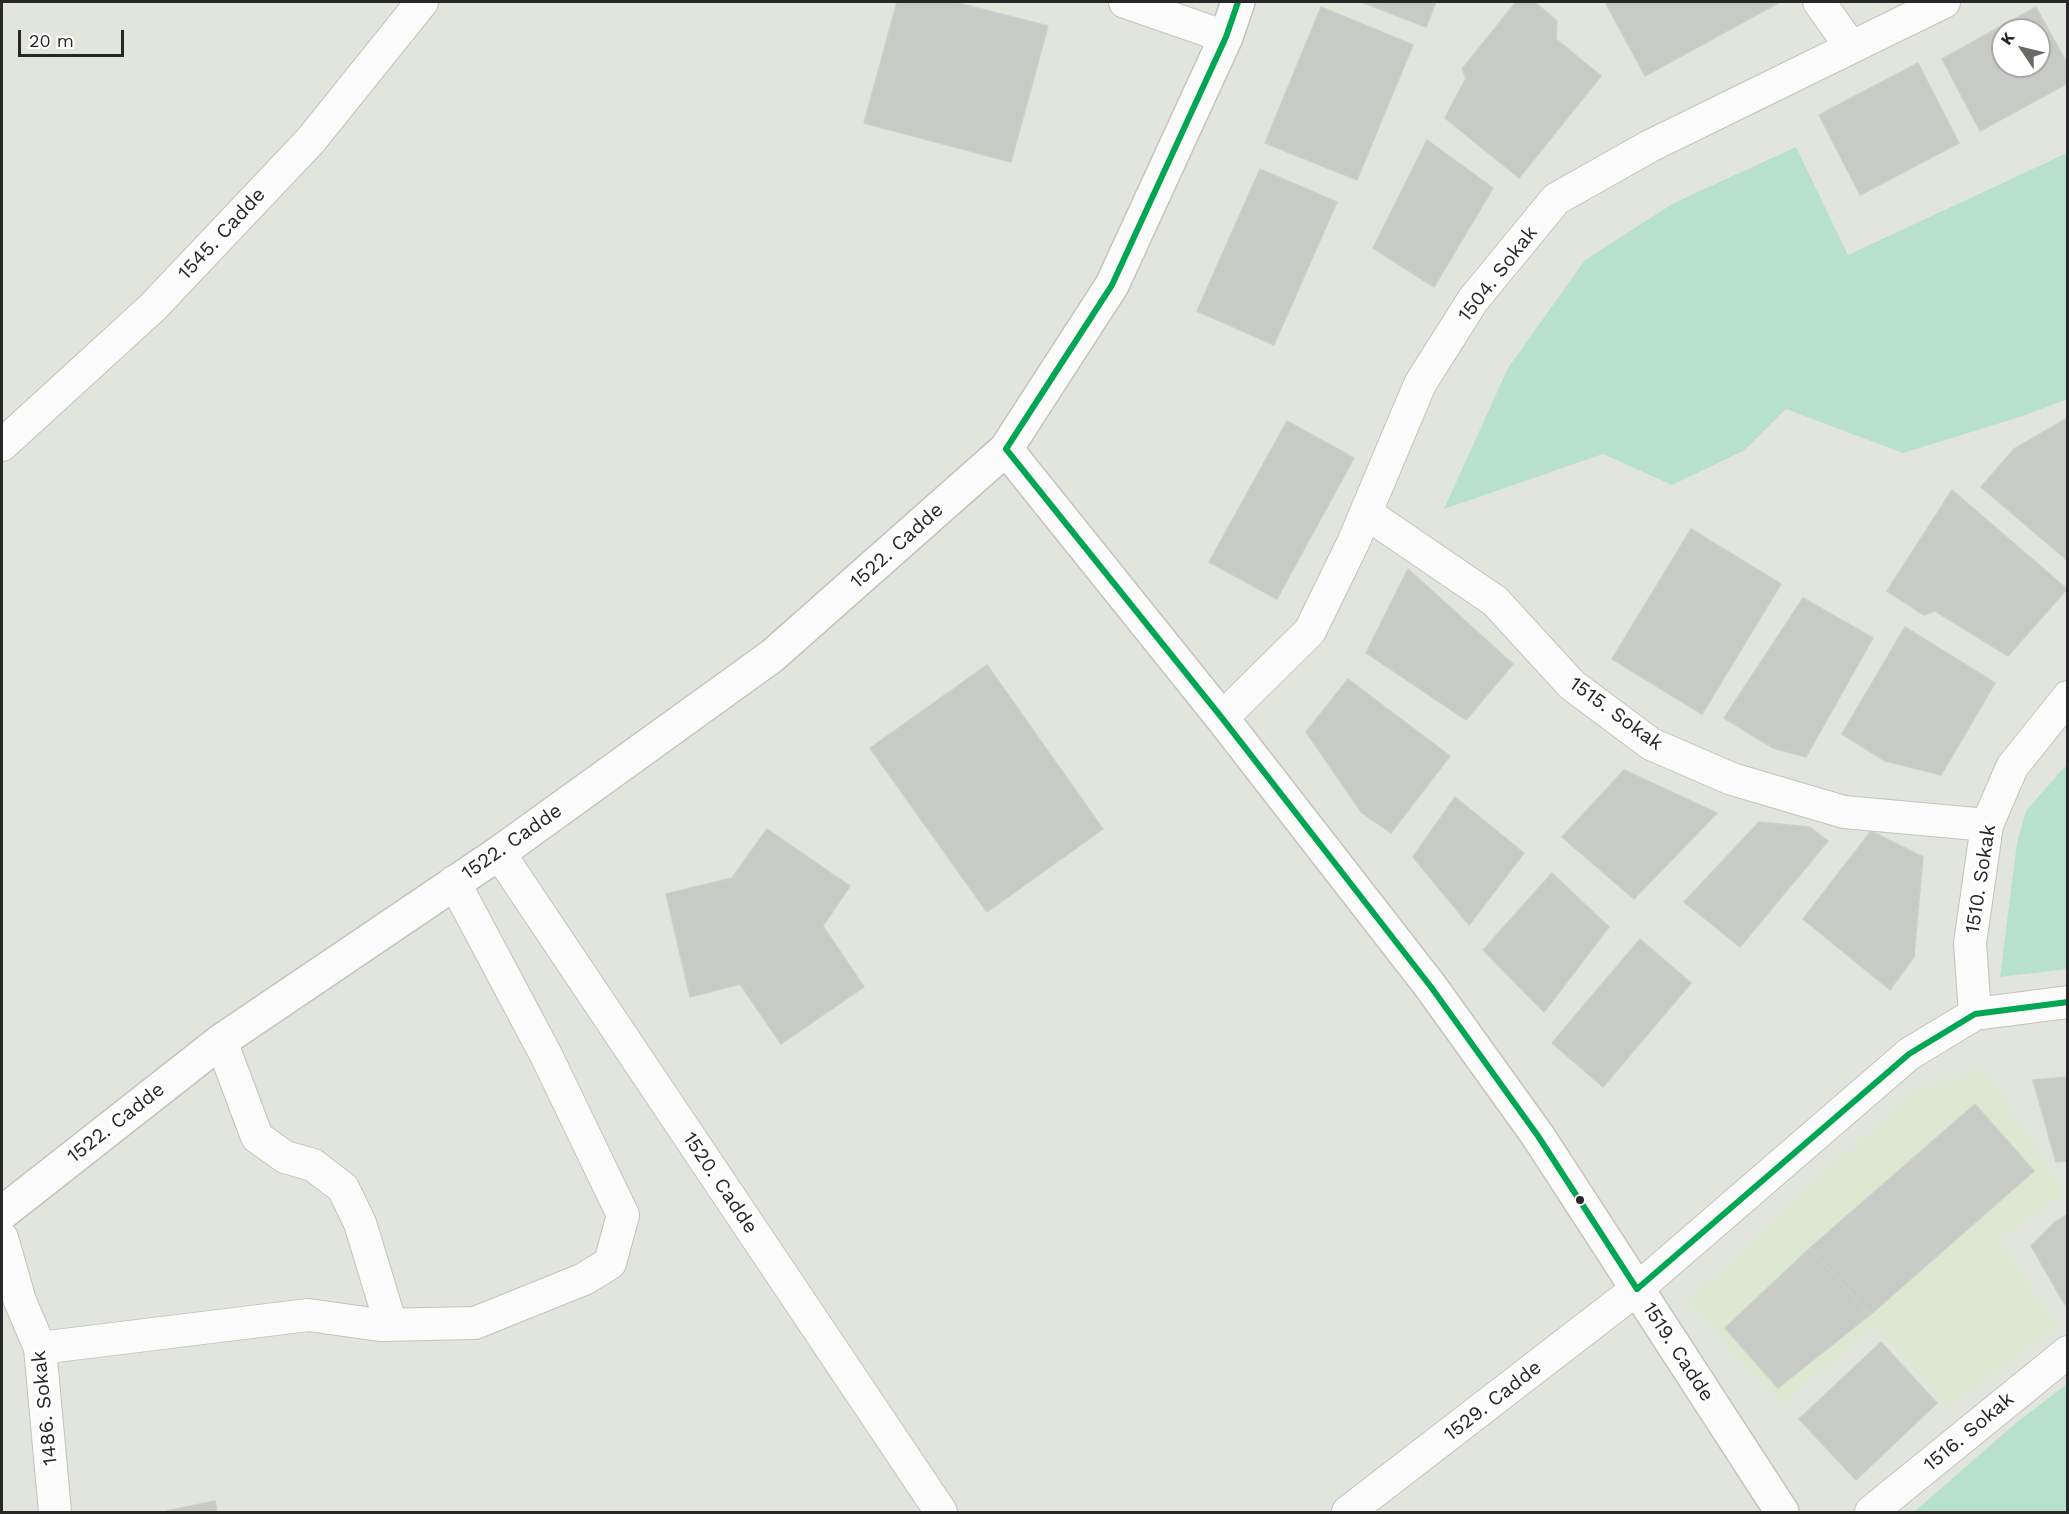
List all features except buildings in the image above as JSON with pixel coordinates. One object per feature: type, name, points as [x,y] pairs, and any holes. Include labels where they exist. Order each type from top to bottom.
[{"type":"street","name":"1545. Cadde","points":[[2,445],[153,307],[311,140],[422,2]]},
{"type":"street","points":[[1125,2],[1226,37]]},
{"type":"street","name":"1522. Cadde","points":[[2,1213],[221,1041],[499,852],[772,656],[1006,449],[1112,285],[1226,37],[1238,2]]},
{"type":"street","points":[[1819,2],[1851,47]]},
{"type":"street","name":"1504. Sokak","points":[[1222,718],[1310,631],[1366,513],[1420,384],[1473,300],[1556,200],[1650,146],[1944,2]]},
{"type":"street","name":"1519. Cadde","points":[[1006,449],[1222,718],[1431,987],[1538,1136],[1782,1512]]},
{"type":"street","name":"1515. Sokak","points":[[1366,513],[1495,601],[1572,685],[1651,744],[1732,780],[1844,812],[1987,825]]},
{"type":"street","name":"1510. Sokak","points":[[1975,1014],[1970,942],[1987,825],[2012,767],[2067,697]]},
{"type":"street","name":"1520. Cadde","points":[[499,852],[941,1512]]},
{"type":"street","points":[[40,1348],[309,1315],[391,1325],[475,1323],[584,1279],[610,1263],[623,1215],[546,1055],[454,882]]},
{"type":"street","points":[[1975,1014],[2067,1002]]},
{"type":"street","name":"1529. Cadde","points":[[1348,1512],[1638,1289],[1909,1054],[1975,1014]]},
{"type":"street","points":[[221,1041],[257,1137],[285,1157],[313,1165],[343,1188],[360,1224],[391,1325]]},
{"type":"street","name":"1486. Sokak","points":[[2,1238],[20,1301],[40,1348],[55,1512]]},
{"type":"street","name":"1516. Sokak","points":[[1871,1512],[2067,1352]]},
{"type":"shaded area","points":[[1796,147],[1848,255],[2067,153],[2067,399],[2023,416],[1903,453],[1786,409],[1745,450],[1672,485],[1603,454],[1444,509],[1508,368],[1585,260],[1674,203]]},
{"type":"shaded area","points":[[2067,764],[2067,969],[2000,977],[2017,843],[2026,811]]},
{"type":"shaded area","points":[[1984,1067],[2066,1193],[1998,1239],[2057,1326],[1947,1408],[1877,1326],[1781,1405],[1688,1302],[1912,1091]]},
{"type":"shaded area","points":[[2067,1384],[2067,1512],[1914,1512],[2016,1423]]},
{"type":"transit line","points":[[1238,2],[1226,37],[1112,285],[1006,449],[1222,718],[1431,987],[1538,1136],[1637,1289],[1909,1054],[1975,1014],[2068,1002]]}]
